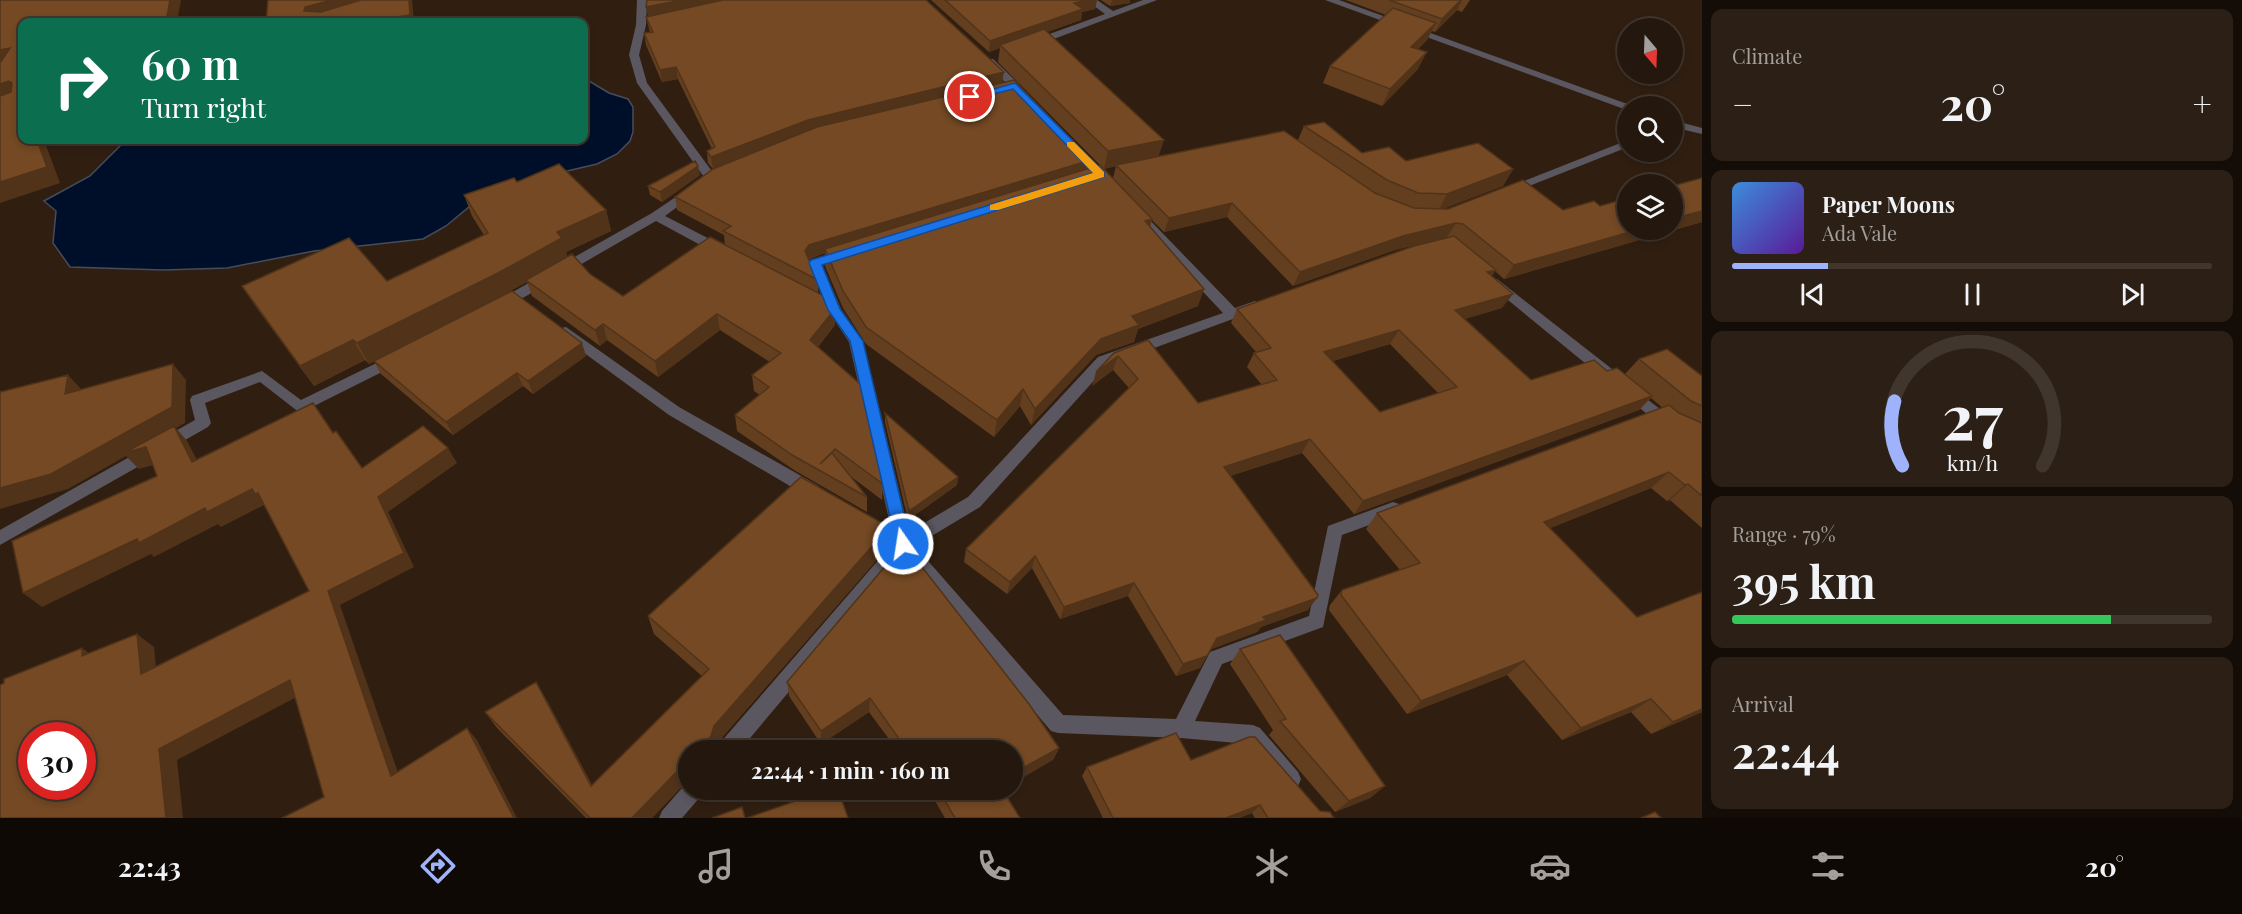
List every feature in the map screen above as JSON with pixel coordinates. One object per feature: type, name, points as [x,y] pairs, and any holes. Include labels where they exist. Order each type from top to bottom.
[{"type":"street","points":[[486,312],[522,300],[656,216],[716,175],[642,83],[634,55],[647,24],[642,0]]},
{"type":"street","points":[[1091,0],[1113,15]]},
{"type":"street","points":[[1019,48],[1152,0]]},
{"type":"street","points":[[1330,0],[1617,103]]},
{"type":"street","points":[[989,56],[1019,90],[993,91]]},
{"type":"street","points":[[1683,126],[1702,131]]},
{"type":"street","points":[[1495,195],[1617,147]]},
{"type":"street","points":[[1133,210],[1232,314]]},
{"type":"street","points":[[656,216],[738,259]]},
{"type":"street","points":[[861,249],[815,263],[835,310],[856,341],[903,544]]},
{"type":"street","points":[[1480,270],[1668,423],[1702,441]]},
{"type":"street","points":[[815,300],[835,310]]},
{"type":"street","points":[[736,740],[903,544],[974,502],[1103,361],[1271,300]]},
{"type":"street","points":[[554,323],[674,411],[824,498]]},
{"type":"street","points":[[0,538],[203,423],[197,400],[262,376],[300,407],[403,354]]},
{"type":"street","points":[[1633,420],[1655,412]]},
{"type":"street","points":[[1181,729],[1216,658],[1317,621],[1334,531],[1412,502]]},
{"type":"street","points":[[883,532],[903,544],[1058,724],[1181,729],[1253,735],[1303,793]]},
{"type":"street","points":[[669,818],[685,800]]},
{"type":"water","points":[[588,80],[609,93],[628,99],[633,107],[633,132],[630,141],[617,154],[597,164],[550,175],[469,207],[446,226],[423,239],[314,251],[227,268],[163,270],[70,267],[53,243],[56,211],[44,201],[90,176],[122,144],[588,144]]},
{"type":"building","points":[[0,0],[170,0],[167,18],[18,18],[18,144],[38,144],[47,167],[0,182],[0,96],[11,92],[12,83],[9,81],[0,84],[0,63],[10,48],[0,50]]},
{"type":"building","points":[[268,0],[332,0],[305,7],[304,11],[321,12],[361,0],[409,0],[410,15],[391,18],[266,18]]},
{"type":"building","points":[[647,0],[682,0],[646,7]]},
{"type":"building","points":[[723,0],[926,0],[1004,72],[808,120],[711,157],[707,151],[715,147],[676,67],[660,70],[644,33],[653,32],[646,17]]},
{"type":"building","points":[[945,0],[1088,0],[1074,3],[1083,9],[990,41]]},
{"type":"building","points":[[1389,0],[1461,0],[1442,19]]},
{"type":"building","points":[[1393,8],[1436,23],[1411,47],[1427,52],[1390,89],[1330,66]]},
{"type":"building","points":[[1044,29],[1164,140],[1108,151],[1000,45]]},
{"type":"building","points":[[1014,80],[1091,160],[809,245],[805,251],[818,280],[723,231],[731,226],[675,197],[713,169],[817,127]]},
{"type":"building","points":[[1324,122],[1362,153],[1389,147],[1406,161],[1478,143],[1513,169],[1447,194],[1418,193],[1387,180],[1304,126]]},
{"type":"building","points":[[1284,131],[1375,193],[1414,208],[1448,209],[1523,180],[1563,210],[1594,201],[1600,206],[1617,201],[1617,236],[1514,265],[1463,224],[1456,223],[1403,236],[1300,272],[1232,203],[1169,218],[1116,165]]},
{"type":"building","points":[[695,161],[698,166],[660,192],[648,186]]},
{"type":"building","points":[[559,164],[606,210],[557,232],[562,238],[498,273],[357,343],[353,340],[300,366],[242,286],[349,238],[387,281],[488,233],[464,195],[514,178],[517,182]]},
{"type":"building","points":[[1100,165],[1152,219],[1145,221],[1204,289],[1132,316],[1139,325],[1101,339],[1035,409],[1023,389],[997,420],[866,327],[843,291],[825,249]]},
{"type":"building","points":[[1702,178],[1702,211],[1683,216],[1683,183]]},
{"type":"building","points":[[1454,236],[1496,270],[1487,272],[1513,294],[1455,310],[1531,380],[1594,360],[1607,371],[1617,368],[1652,396],[1363,501],[1310,439],[1224,467],[1318,595],[1317,598],[1263,617],[1266,620],[1217,638],[1207,656],[1183,664],[1134,583],[1064,607],[1035,556],[1010,582],[966,549],[1138,379],[1118,356],[1096,372],[1114,353],[1148,340],[1198,403],[1277,380],[1254,353],[1271,348],[1237,309],[1414,246]],"holes":[[[1399,330],[1457,387],[1380,412],[1324,352]]]},
{"type":"building","points":[[710,237],[828,298],[835,309],[810,340],[860,384],[883,484],[835,449],[820,464],[832,453],[867,497],[792,455],[735,415],[769,387],[752,375],[781,353],[717,314],[655,361],[603,324],[595,330],[526,280],[572,254],[590,274],[623,296]]},
{"type":"building","points":[[512,291],[582,343],[528,381],[517,373],[446,422],[374,361]]},
{"type":"building","points":[[1667,349],[1702,376],[1702,406],[1691,401],[1639,359]]},
{"type":"building","points":[[173,364],[172,407],[51,474],[0,488],[0,392],[68,375],[65,394]]},
{"type":"building","points":[[313,403],[333,433],[336,431],[362,468],[423,426],[448,448],[378,497],[404,553],[328,591],[391,776],[467,728],[514,818],[282,818],[324,797],[290,680],[159,749],[166,818],[0,818],[0,685],[4,683],[4,679],[82,648],[82,656],[137,634],[141,674],[309,591],[258,493],[255,494],[252,489],[207,512],[205,508],[139,543],[137,539],[23,593],[12,541],[157,476],[146,447],[124,453],[174,426],[192,462]]},
{"type":"building","points":[[1669,405],[1679,413],[1702,423],[1702,496],[1669,472],[1544,522],[1637,617],[1702,592],[1702,709],[1673,722],[1651,699],[1581,728],[1524,661],[1421,701],[1341,595],[1342,590],[1420,563],[1377,513]]},
{"type":"building","points":[[885,413],[958,477],[909,511]]},
{"type":"building","points":[[801,477],[889,527],[714,726],[707,740],[678,740],[678,770],[632,818],[590,818],[485,712],[536,682],[591,786],[709,669],[648,616]]},
{"type":"building","points":[[904,544],[1029,704],[1059,748],[1023,768],[1023,740],[900,740],[870,698],[821,731],[787,682]]},
{"type":"building","points":[[1280,635],[1385,786],[1349,801],[1280,721],[1286,719],[1240,649]]},
{"type":"building","points":[[1176,733],[1191,760],[1249,737],[1255,737],[1320,811],[1330,812],[1334,818],[1268,818],[1260,805],[1226,818],[1113,818],[1087,767]]},
{"type":"building","points":[[799,800],[842,800],[848,818],[747,818]]},
{"type":"building","points":[[944,800],[1009,800],[1020,818],[955,818]]},
{"type":"building","points":[[742,807],[745,818],[712,818]]},
{"type":"building","points":[[1655,812],[1661,818],[1641,818]]},
{"type":"slow traffic","points":[[994,207],[1100,175],[1071,144]]},
{"type":"route","points":[[903,544],[856,341],[835,310],[815,263],[1100,175],[1015,86],[970,97]]}]
